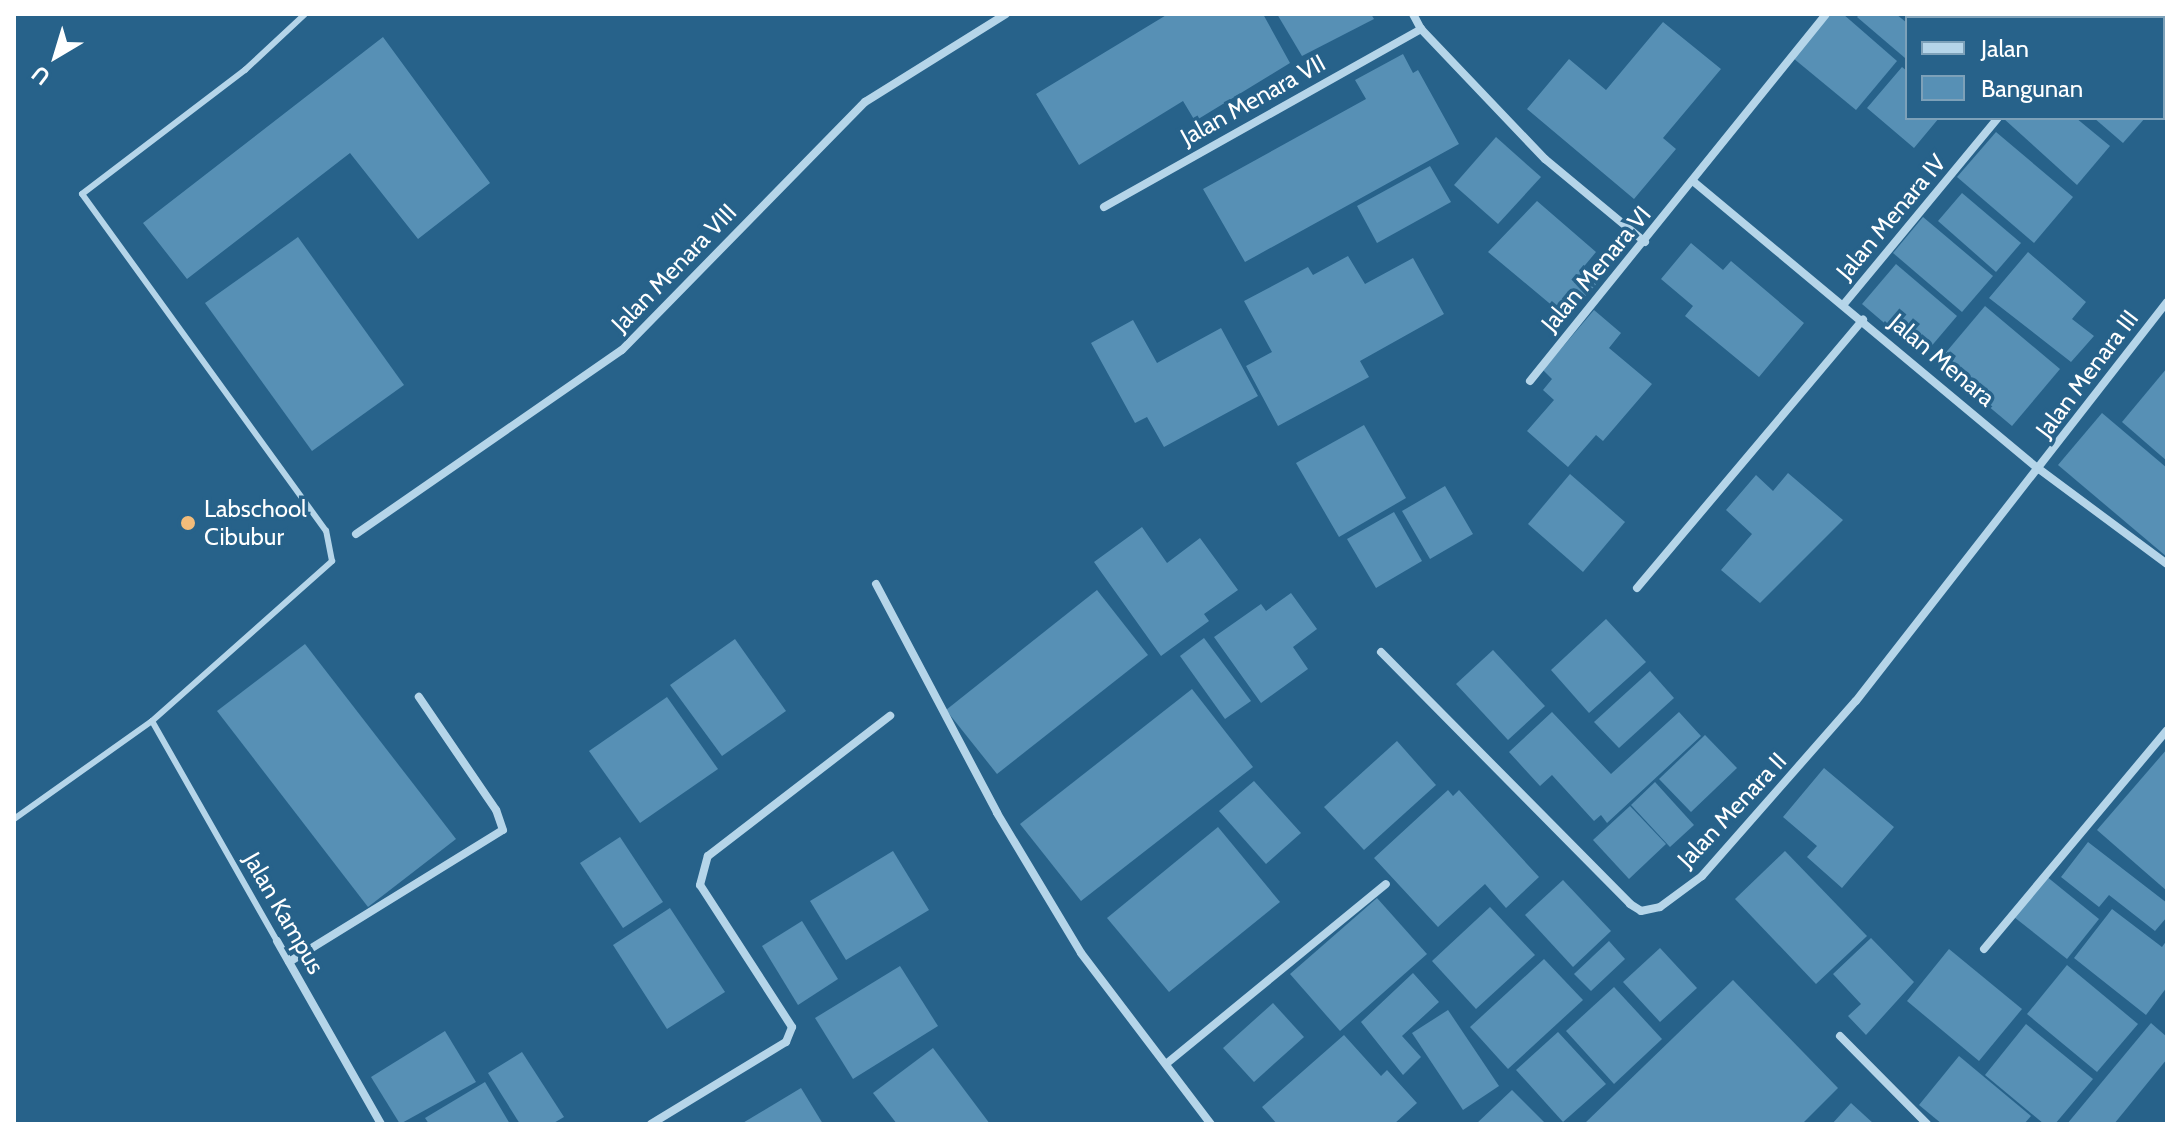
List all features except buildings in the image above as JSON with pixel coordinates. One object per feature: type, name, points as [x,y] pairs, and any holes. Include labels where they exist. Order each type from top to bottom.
[{"type":"street","name":"Jalan Menara VIII","points":[[356,534],[622,350],[865,102],[1006,14]]},
{"type":"street","points":[[1413,14],[1421,29],[1545,159],[1645,242]]},
{"type":"street","name":"Jalan Menara VI","points":[[1530,381],[1694,182],[1826,14]]},
{"type":"street","name":"Jalan Menara VII","points":[[1104,207],[1421,29]]},
{"type":"street","name":"Jalan Menara IV","points":[[1844,304],[1996,120]]},
{"type":"street","name":"Jalan Menara","points":[[1694,182],[2039,469],[2167,564]]},
{"type":"street","name":"Jalan Menara III","points":[[2039,469],[2167,302]]},
{"type":"street","points":[[1637,588],[1863,320]]},
{"type":"street","name":"Jalan Menara II","points":[[1381,652],[1600,876],[1634,907],[1650,911],[1713,864],[1856,701],[2039,469]]},
{"type":"street","points":[[876,584],[997,813],[1073,940],[1211,1124]]},
{"type":"street","points":[[289,962],[503,830],[496,810],[419,697]]},
{"type":"street","points":[[651,1124],[786,1042],[792,1027],[700,885],[708,856],[890,716]]},
{"type":"street","points":[[1984,949],[2167,730]]},
{"type":"street","points":[[1166,1064],[1386,884]]},
{"type":"street","name":"Jalan Kampus","points":[[277,941],[381,1124]]},
{"type":"street","points":[[1840,1036],[1927,1124]]},
{"type":"lane","points":[[14,819],[152,721],[332,561],[326,531],[82,194],[245,70],[305,14]]},
{"type":"lane","name":"Jalan Kampus","points":[[152,721],[277,941]]},
{"type":"place","name":"Labschool Cibubur","points":[[188,523]]}]
